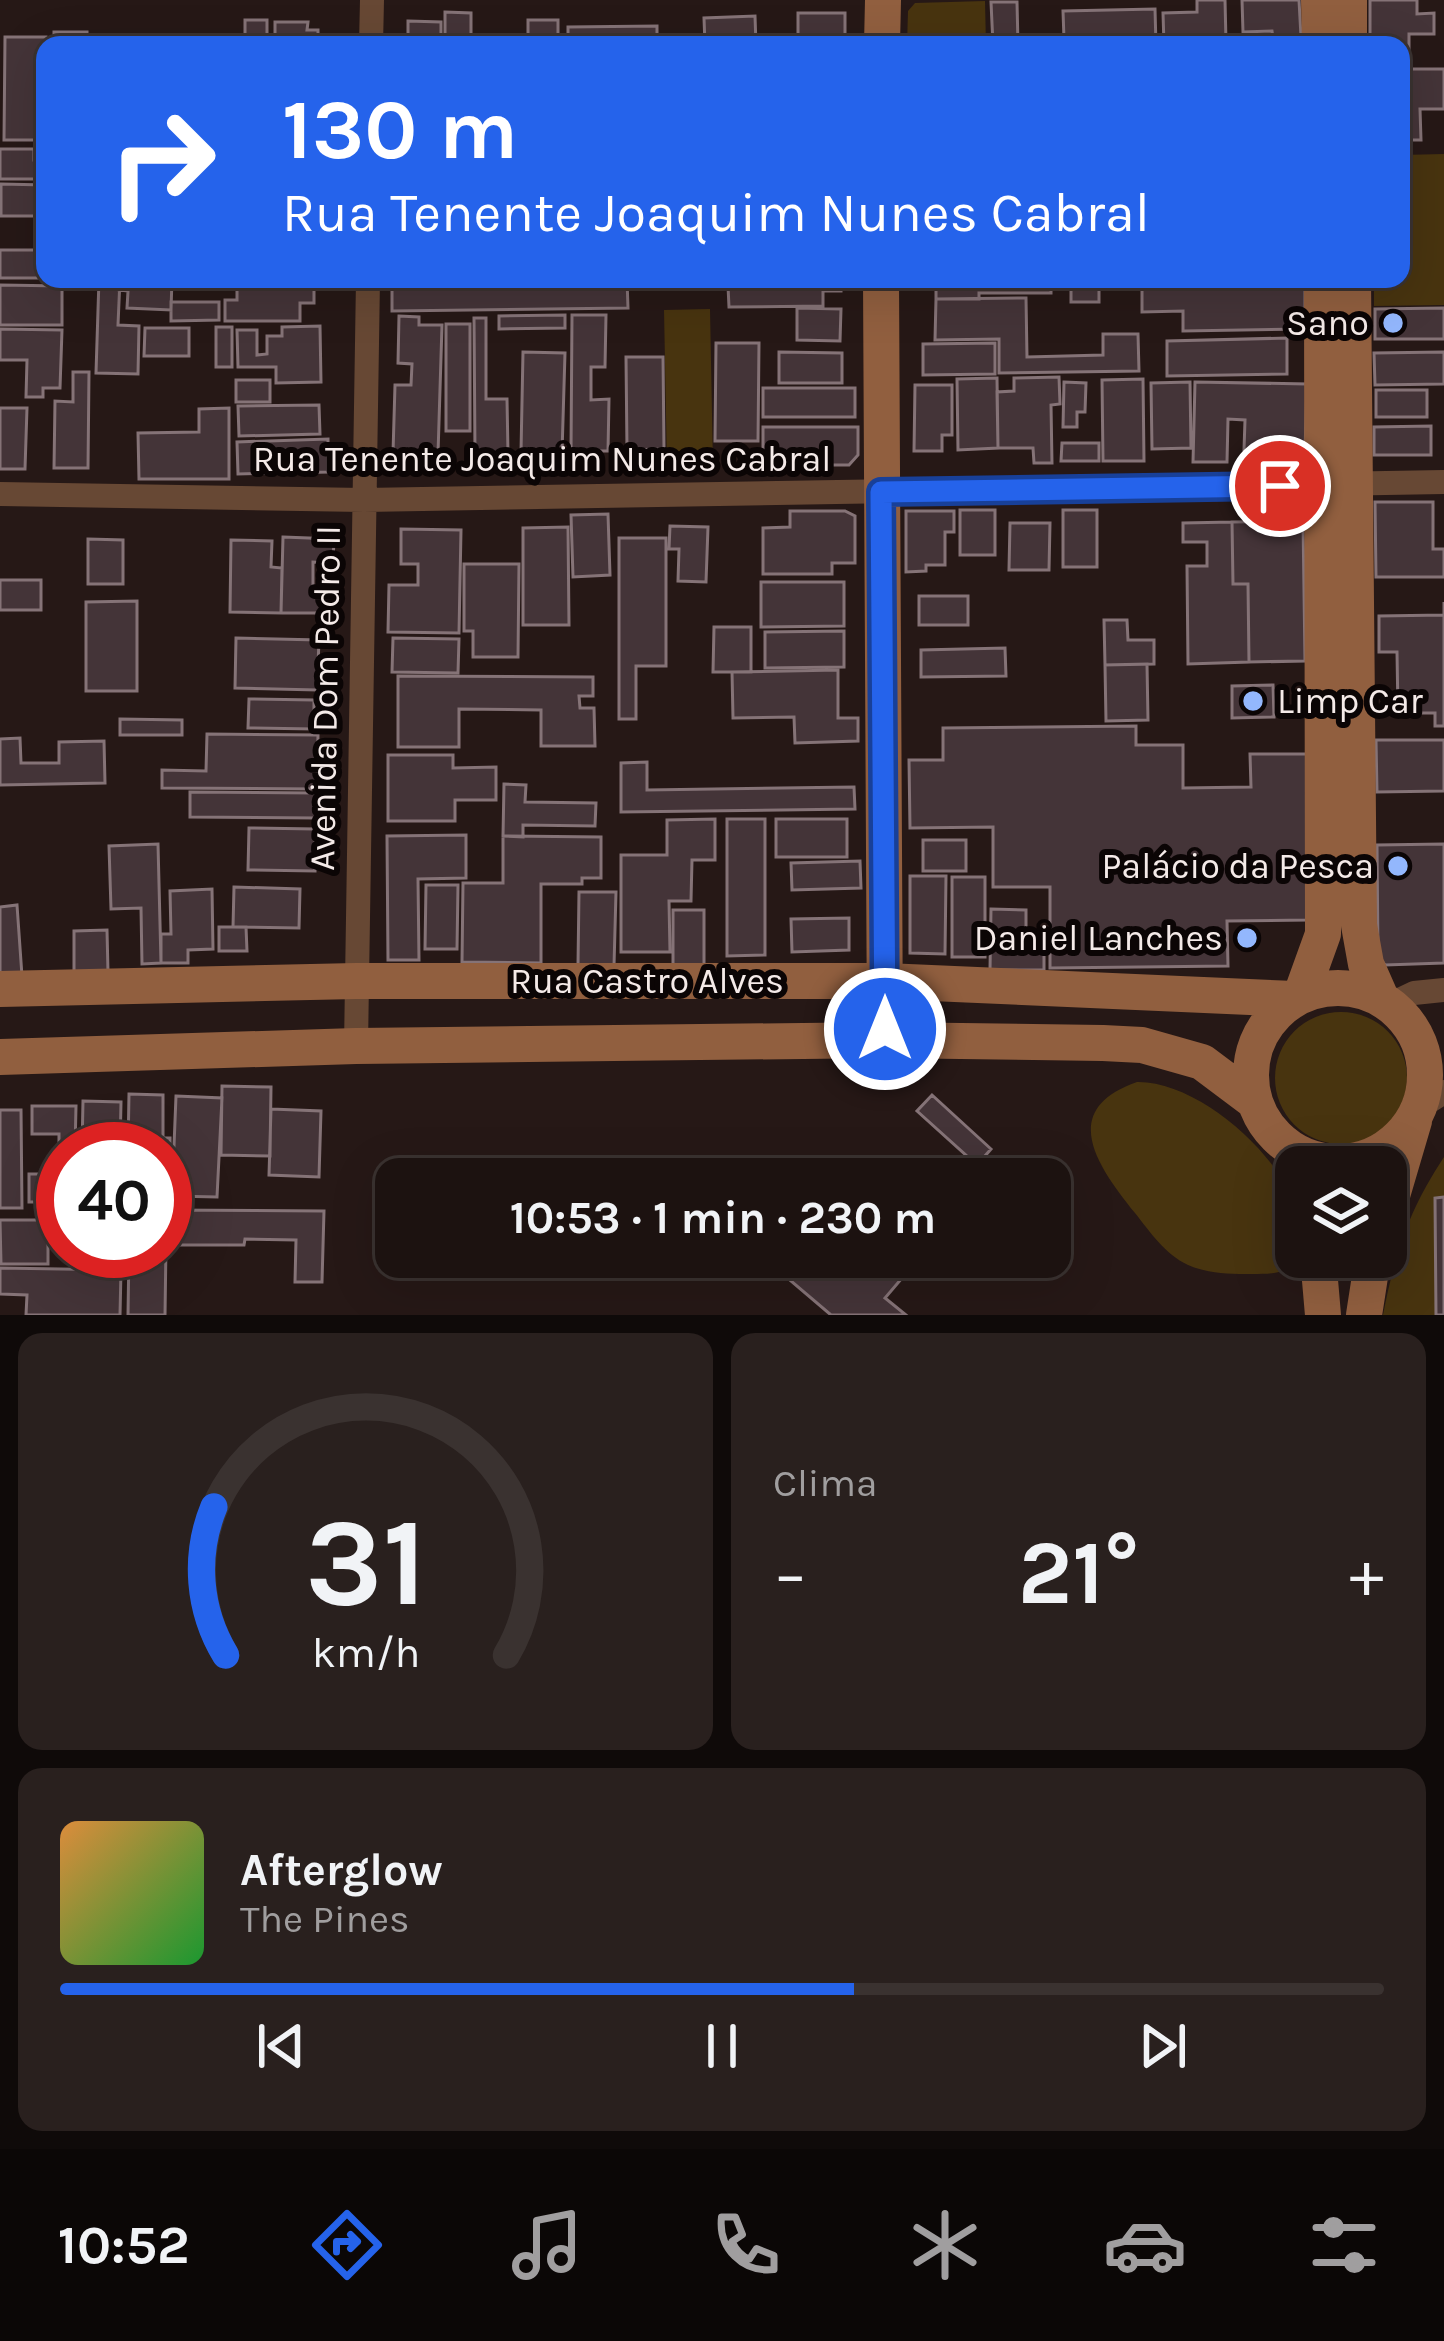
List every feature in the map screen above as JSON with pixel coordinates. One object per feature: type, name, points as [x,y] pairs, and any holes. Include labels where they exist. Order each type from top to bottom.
[{"type":"main road","points":[[882,36],[883,0]]},
{"type":"main road","points":[[1319,0],[1320,36]]},
{"type":"main road","points":[[1348,0],[1349,36]]},
{"type":"main road","points":[[881,288],[885,1040]]},
{"type":"main road","points":[[1323,288],[1340,485],[1359,925],[1366,964],[1386,1001],[1419,1040],[1425,1063],[1426,1106],[1407,1158]]},
{"type":"main road","points":[[1298,997],[1323,934],[1352,288]]},
{"type":"main road","name":"Rua Castro Alves","points":[[0,989],[356,981],[885,981],[1298,997]]},
{"type":"main road","points":[[1280,1146],[1254,1101],[1250,1072],[1256,1043],[1272,1018],[1298,997],[1342,987],[1386,1001]]},
{"type":"main road","name":"Rua Castro Alves","points":[[0,1058],[356,1046],[885,1040],[1142,1045],[1202,1062],[1254,1101]]},
{"type":"main road","points":[[1389,1146],[1426,1106]]},
{"type":"main road","points":[[1320,1278],[1323,1315]]},
{"type":"main road","points":[[1364,1315],[1370,1278]]},
{"type":"street","points":[[371,36],[372,0]]},
{"type":"street","name":"Avenida Dom Pedro II","points":[[356,1046],[368,288]]},
{"type":"street","name":"Rua Tenente Joaquim Nunes Cabral","points":[[0,494],[364,500],[1444,482]]},
{"type":"street","points":[[1386,1001],[1444,990]]},
{"type":"shaded area","points":[[985,1],[986,36],[907,36],[908,11],[915,3]]},
{"type":"shaded area","points":[[1444,154],[1444,305],[1374,306],[1374,288],[1410,288],[1410,155]]},
{"type":"shaded area","points":[[710,309],[713,466],[667,467],[664,310]]},
{"type":"shaded area","points":[[1341,1012],[1366,1017],[1388,1031],[1402,1053],[1407,1078],[1402,1103],[1388,1125],[1366,1139],[1341,1144],[1316,1139],[1294,1125],[1280,1103],[1275,1078],[1280,1053],[1294,1031],[1316,1017]]},
{"type":"shaded area","points":[[1137,1082],[1160,1085],[1207,1105],[1250,1140],[1275,1170],[1275,1273],[1211,1272],[1180,1260],[1158,1242],[1121,1196],[1092,1141],[1097,1108]]},
{"type":"shaded area","points":[[1444,1157],[1444,1315],[1383,1315],[1392,1278],[1407,1278],[1407,1228]]},
{"type":"building","points":[[1197,0],[1225,0],[1226,36],[1164,36],[1163,13],[1197,12]]},
{"type":"building","points":[[1242,0],[1299,0],[1301,36],[1243,32]]},
{"type":"building","points":[[1370,0],[1417,0],[1417,14],[1434,13],[1434,34],[1370,36]]},
{"type":"building","points":[[991,2],[1017,2],[1018,36],[993,36]]},
{"type":"building","points":[[1155,9],[1156,36],[1064,36],[1063,11]]},
{"type":"building","points":[[445,12],[471,13],[471,36],[445,36]]},
{"type":"building","points":[[798,13],[845,13],[845,36],[798,36]]},
{"type":"building","points":[[755,16],[756,36],[705,36],[704,18]]},
{"type":"building","points":[[245,20],[267,20],[267,36],[245,36]]},
{"type":"building","points":[[528,20],[558,20],[558,36],[528,36]]},
{"type":"building","points":[[408,21],[441,22],[441,36],[408,36]]},
{"type":"building","points":[[275,22],[308,22],[307,30],[318,30],[318,36],[275,36]]},
{"type":"building","points":[[657,26],[657,36],[568,36],[568,27]]},
{"type":"building","points":[[54,32],[87,32],[87,36],[54,36]]},
{"type":"building","points":[[5,37],[36,37],[36,140],[4,140]]},
{"type":"building","points":[[1410,69],[1444,69],[1444,109],[1420,109],[1421,140],[1410,140]]},
{"type":"building","points":[[0,149],[34,149],[36,179],[0,179]]},
{"type":"building","points":[[1,184],[36,185],[36,216],[1,216]]},
{"type":"building","points":[[0,250],[36,250],[36,278],[0,278]]},
{"type":"building","points":[[0,285],[62,288],[62,325],[0,325]]},
{"type":"building","points":[[99,288],[120,288],[118,325],[139,326],[138,374],[96,373]]},
{"type":"building","points":[[172,288],[171,310],[127,308],[128,291],[119,290]]},
{"type":"building","points":[[237,288],[314,288],[314,303],[300,303],[300,321],[225,321],[225,300],[237,300]]},
{"type":"building","points":[[392,288],[627,288],[628,308],[392,311]]},
{"type":"building","points":[[728,288],[841,288],[823,291],[823,306],[729,307]]},
{"type":"building","points":[[936,288],[1051,288],[1051,293],[979,293],[979,299],[936,299]]},
{"type":"building","points":[[1071,288],[1099,288],[1099,302],[1071,302]]},
{"type":"building","points":[[1142,288],[1305,288],[1305,329],[1183,331],[1183,311],[1142,312]]},
{"type":"building","points":[[1026,298],[1027,357],[1103,355],[1103,334],[1138,334],[1139,371],[999,373],[999,339],[935,340],[936,299]]},
{"type":"building","points":[[171,302],[219,302],[219,320],[171,321]]},
{"type":"building","points":[[797,308],[841,309],[840,341],[797,340]]},
{"type":"building","points":[[1444,308],[1444,339],[1375,339],[1375,309]]},
{"type":"building","points":[[565,315],[565,328],[499,329],[499,316]]},
{"type":"building","points":[[572,315],[606,315],[605,367],[591,367],[591,400],[609,399],[608,451],[571,451]]},
{"type":"building","points":[[399,316],[419,317],[419,325],[442,325],[438,454],[393,453],[395,385],[411,385],[412,364],[398,363]]},
{"type":"building","points":[[474,318],[486,318],[486,399],[507,399],[508,453],[475,453]]},
{"type":"building","points":[[446,324],[470,324],[470,431],[446,431]]},
{"type":"building","points":[[320,326],[321,382],[276,383],[276,367],[238,367],[237,330],[257,330],[257,355],[267,354],[267,336],[282,336],[282,327]]},
{"type":"building","points":[[216,327],[232,327],[232,367],[216,367]]},
{"type":"building","points":[[145,328],[189,328],[189,356],[144,356]]},
{"type":"building","points":[[0,329],[62,330],[60,388],[43,388],[43,397],[26,397],[27,360],[0,360]]},
{"type":"building","points":[[1287,338],[1287,374],[1167,376],[1167,341]]},
{"type":"building","points":[[716,343],[759,343],[758,441],[715,441]]},
{"type":"building","points":[[995,343],[995,374],[923,375],[923,344]]},
{"type":"building","points":[[523,352],[565,353],[562,453],[521,452]]},
{"type":"building","points":[[779,352],[842,353],[842,383],[779,383]]},
{"type":"building","points":[[1444,352],[1444,384],[1375,385],[1374,353]]},
{"type":"building","points":[[626,357],[663,357],[664,449],[627,450]]},
{"type":"building","points":[[73,372],[89,372],[88,468],[54,468],[55,401],[73,402]]},
{"type":"building","points":[[1059,377],[1060,404],[1051,405],[1052,463],[1034,463],[1033,448],[998,448],[997,392],[1014,391],[1014,378]]},
{"type":"building","points":[[997,378],[998,448],[958,450],[957,379]]},
{"type":"building","points":[[1143,379],[1144,461],[1103,461],[1102,380]]},
{"type":"building","points":[[236,380],[270,380],[270,402],[236,402]]},
{"type":"building","points":[[1064,382],[1086,383],[1085,412],[1077,412],[1077,427],[1063,427]]},
{"type":"building","points":[[1190,382],[1191,448],[1152,449],[1151,383]]},
{"type":"building","points":[[1195,382],[1307,384],[1305,451],[1244,450],[1245,420],[1228,419],[1227,462],[1193,462]]},
{"type":"building","points":[[915,385],[952,385],[952,435],[942,435],[942,451],[914,451]]},
{"type":"building","points":[[763,388],[855,388],[855,417],[763,417]]},
{"type":"building","points":[[1376,390],[1427,390],[1427,417],[1376,417]]},
{"type":"building","points":[[319,405],[320,434],[239,436],[238,406]]},
{"type":"building","points":[[0,408],[27,408],[25,469],[0,469]]},
{"type":"building","points":[[229,408],[229,479],[139,479],[138,433],[199,432],[199,409]]},
{"type":"building","points":[[1431,426],[1431,455],[1374,455],[1374,427]]},
{"type":"building","points":[[763,427],[858,427],[858,455],[849,465],[763,465]]},
{"type":"building","points":[[328,439],[328,472],[238,474],[237,442]]},
{"type":"building","points":[[1062,443],[1099,443],[1099,461],[1061,461]]},
{"type":"building","points":[[1375,502],[1433,502],[1433,549],[1444,549],[1444,577],[1376,577]]},
{"type":"building","points":[[960,510],[995,510],[995,555],[960,555]]},
{"type":"building","points":[[1063,510],[1097,510],[1097,567],[1063,567]]},
{"type":"building","points":[[790,511],[845,511],[855,516],[855,563],[832,563],[832,574],[763,574],[763,528],[790,527]]},
{"type":"building","points":[[906,511],[954,511],[954,532],[945,532],[945,565],[906,572]]},
{"type":"building","points":[[608,514],[610,575],[573,577],[571,515]]},
{"type":"building","points":[[1303,521],[1305,661],[1249,662],[1248,584],[1233,584],[1232,522]]},
{"type":"building","points":[[1232,522],[1233,584],[1248,584],[1249,662],[1188,664],[1187,566],[1207,566],[1207,542],[1183,542],[1183,523]]},
{"type":"building","points":[[1010,523],[1050,523],[1049,570],[1009,570]]},
{"type":"building","points":[[670,526],[708,527],[706,582],[678,581],[679,549],[669,549]]},
{"type":"building","points":[[568,527],[569,625],[523,625],[523,528]]},
{"type":"building","points":[[401,529],[461,530],[459,633],[388,632],[389,585],[418,585],[418,564],[401,564]]},
{"type":"building","points":[[283,537],[334,539],[333,563],[313,562],[313,591],[335,591],[334,613],[281,613]]},
{"type":"building","points":[[619,538],[666,538],[666,666],[636,666],[636,719],[619,719]]},
{"type":"building","points":[[88,539],[123,540],[123,584],[88,584]]},
{"type":"building","points":[[231,540],[272,541],[271,567],[282,568],[281,613],[230,612]]},
{"type":"building","points":[[464,564],[519,564],[518,657],[473,657],[473,631],[464,631]]},
{"type":"building","points":[[0,580],[41,580],[41,610],[0,610]]},
{"type":"building","points":[[761,582],[844,582],[844,626],[761,627]]},
{"type":"building","points":[[919,596],[968,596],[968,625],[919,625]]},
{"type":"building","points":[[137,601],[137,691],[86,691],[86,602]]},
{"type":"building","points":[[1444,615],[1444,726],[1435,726],[1435,713],[1398,713],[1397,652],[1379,652],[1379,616]]},
{"type":"building","points":[[1104,620],[1127,620],[1128,640],[1154,640],[1154,664],[1105,665]]},
{"type":"building","points":[[714,627],[751,627],[751,672],[713,672]]},
{"type":"building","points":[[844,631],[844,667],[765,668],[765,632]]},
{"type":"building","points":[[236,638],[319,640],[317,690],[235,688]]},
{"type":"building","points":[[393,638],[459,639],[458,673],[392,672]]},
{"type":"building","points":[[1005,648],[1006,676],[921,677],[921,650]]},
{"type":"building","points":[[1147,664],[1148,720],[1106,721],[1105,665]]},
{"type":"building","points":[[838,670],[838,718],[858,718],[858,741],[795,743],[794,717],[733,718],[732,672]]},
{"type":"building","points":[[398,676],[593,677],[593,696],[579,696],[580,708],[594,708],[595,746],[541,746],[541,710],[459,709],[459,747],[398,747]]},
{"type":"building","name":"Limp Car","points":[[1273,685],[1274,717],[1232,718],[1232,686]]},
{"type":"building","points":[[249,699],[314,700],[314,729],[248,728]]},
{"type":"building","points":[[120,719],[182,720],[182,735],[120,735]]},
{"type":"building","points":[[1136,726],[1136,745],[1183,745],[1183,788],[1251,787],[1250,754],[1307,754],[1308,920],[1227,921],[1228,966],[1050,968],[1050,887],[993,887],[993,827],[910,828],[909,760],[943,760],[943,728]]},
{"type":"building","points":[[207,734],[318,735],[317,789],[162,788],[162,770],[206,771]]},
{"type":"building","points":[[20,738],[21,763],[59,763],[59,742],[104,741],[105,783],[0,785],[0,739]]},
{"type":"building","points":[[1376,740],[1444,740],[1444,791],[1377,792]]},
{"type":"building","points":[[388,755],[453,755],[453,768],[496,767],[496,800],[455,800],[455,821],[388,821]]},
{"type":"building","points":[[647,762],[647,790],[854,787],[855,809],[621,812],[621,763]]},
{"type":"building","points":[[504,784],[526,785],[525,802],[596,803],[595,826],[523,825],[523,837],[503,836]]},
{"type":"building","points":[[190,792],[317,793],[316,818],[190,817]]},
{"type":"building","points":[[715,819],[715,860],[692,860],[691,901],[669,901],[670,952],[621,952],[621,855],[667,855],[667,820]]},
{"type":"building","points":[[727,819],[765,819],[765,955],[727,956]]},
{"type":"building","points":[[776,819],[847,819],[847,857],[776,857]]},
{"type":"building","points":[[249,828],[315,829],[315,871],[248,870]]},
{"type":"building","points":[[466,835],[466,878],[418,879],[419,960],[388,960],[387,836]]},
{"type":"building","points":[[503,836],[601,837],[601,878],[582,878],[582,884],[541,884],[541,963],[462,962],[463,883],[503,883]]},
{"type":"building","points":[[923,840],[966,840],[966,871],[923,871]]},
{"type":"building","points":[[158,844],[161,963],[142,964],[141,908],[111,909],[109,846]]},
{"type":"building","points":[[1444,844],[1444,963],[1385,965],[1378,956],[1377,845]]},
{"type":"building","points":[[860,861],[861,888],[792,890],[791,863]]},
{"type":"building","points":[[910,876],[946,876],[945,954],[910,953]]},
{"type":"building","points":[[952,877],[985,877],[985,957],[952,957]]},
{"type":"building","points":[[426,885],[458,885],[457,949],[425,949]]},
{"type":"building","points":[[234,887],[300,889],[299,928],[233,927]]},
{"type":"building","points":[[212,889],[213,949],[188,950],[188,963],[161,963],[161,934],[171,934],[170,891]]},
{"type":"building","points":[[579,892],[616,892],[614,966],[578,965]]},
{"type":"building","points":[[17,905],[22,976],[0,977],[0,907]]},
{"type":"building","points":[[991,909],[1026,910],[1026,945],[1044,945],[1044,970],[990,970]]},
{"type":"building","points":[[673,910],[704,910],[704,976],[673,976]]},
{"type":"building","points":[[849,918],[849,950],[792,952],[791,919]]},
{"type":"building","points":[[219,927],[246,927],[247,951],[219,951]]},
{"type":"building","points":[[107,930],[108,972],[74,972],[74,931]]},
{"type":"building","points":[[222,1086],[271,1087],[270,1156],[221,1155]]},
{"type":"building","points":[[129,1094],[163,1095],[163,1122],[128,1122]]},
{"type":"building","points":[[932,1095],[991,1149],[983,1158],[969,1158],[917,1111]]},
{"type":"building","points":[[176,1096],[222,1098],[217,1197],[192,1196],[192,1122],[175,1122]]},
{"type":"building","points":[[83,1101],[121,1102],[121,1122],[83,1122]]},
{"type":"building","points":[[32,1106],[76,1106],[76,1122],[36,1122],[36,1134],[32,1134]]},
{"type":"building","points":[[271,1109],[321,1111],[319,1177],[269,1175]]},
{"type":"building","points":[[0,1110],[21,1110],[22,1208],[0,1208]]},
{"type":"building","points":[[29,1174],[36,1174],[36,1202],[29,1202]]},
{"type":"building","points":[[1444,1197],[1444,1315],[1436,1315],[1435,1198]]},
{"type":"building","points":[[192,1210],[324,1211],[322,1282],[295,1282],[296,1240],[245,1239],[244,1245],[192,1245]]},
{"type":"building","points":[[0,1220],[36,1220],[36,1264],[1,1264]]},
{"type":"building","points":[[0,1268],[36,1269],[36,1278],[121,1278],[120,1315],[26,1315],[27,1295],[0,1294]]},
{"type":"building","points":[[129,1278],[166,1278],[165,1315],[128,1315]]},
{"type":"building","points":[[788,1278],[902,1278],[885,1298],[906,1315],[831,1315]]},
{"type":"place","name":"Sano","points":[[1393,323]]},
{"type":"place","name":"Limp Car","points":[[1253,701]]},
{"type":"place","name":"Palácio da Pesca","points":[[1398,866]]},
{"type":"place","name":"Daniel Lanches","points":[[1247,938]]},
{"type":"route","points":[[885,1029],[881,492],[1280,486]]}]
